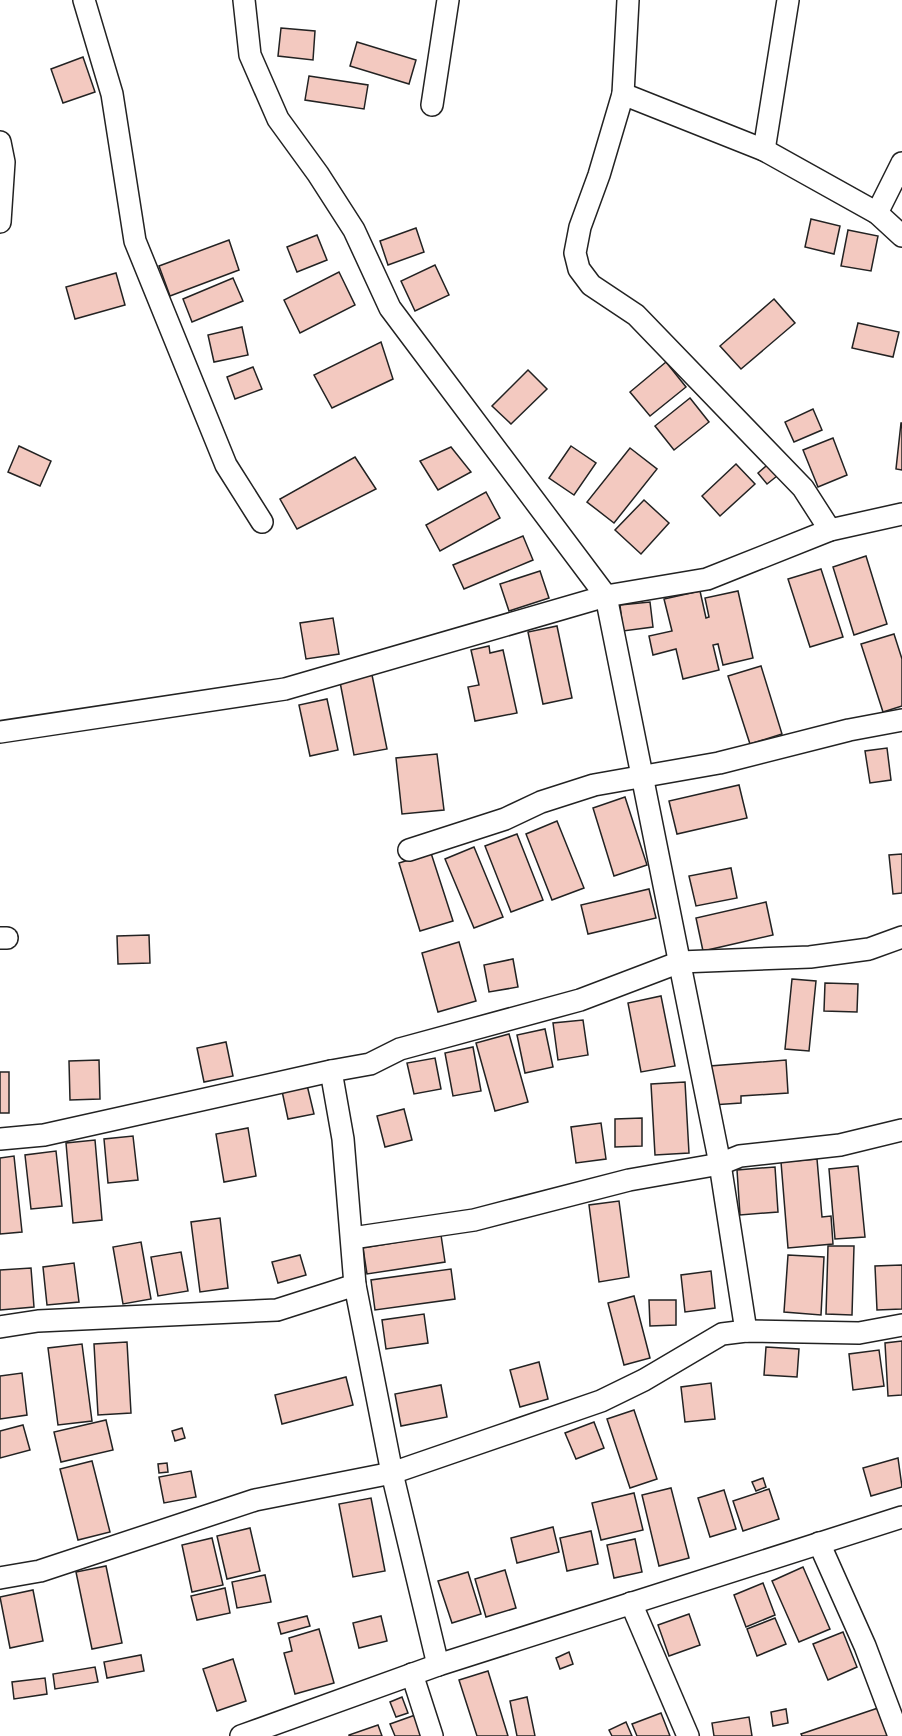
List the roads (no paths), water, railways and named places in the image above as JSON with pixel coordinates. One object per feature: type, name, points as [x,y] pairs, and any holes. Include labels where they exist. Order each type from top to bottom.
[{"type":"street","points":[[84,0],[112,94],[135,241],[226,465],[262,522]]},
{"type":"street","points":[[244,0],[250,55],[278,119],[318,174],[354,230],[390,308],[606,596],[720,1164],[746,1331]]},
{"type":"street","points":[[432,105],[448,0]]},
{"type":"street","points":[[628,0],[623,94],[599,175],[580,227],[575,253],[579,269],[591,285],[636,315],[803,488],[830,530]]},
{"type":"street","points":[[764,150],[788,0]]},
{"type":"street","points":[[623,94],[764,150],[877,213],[902,236]]},
{"type":"street","points":[[0,142],[4,162],[0,222]]},
{"type":"street","points":[[877,213],[902,163]]},
{"type":"street","points":[[0,732],[285,689],[606,596],[707,579],[830,530],[902,514]]},
{"type":"street","points":[[409,850],[505,819],[541,802],[594,785],[719,763],[849,730],[902,720]]},
{"type":"street","points":[[0,1139],[44,1135],[370,1064],[400,1049],[579,1000],[680,962],[810,957],[869,949],[902,937]]},
{"type":"street","points":[[331,1071],[343,1139],[355,1285],[392,1473],[438,1665]]},
{"type":"street","points":[[352,1238],[474,1220],[630,1180],[720,1164],[740,1156],[840,1144],[902,1130]]},
{"type":"street","points":[[0,1327],[38,1321],[277,1310],[355,1285]]},
{"type":"street","points":[[0,1578],[40,1571],[255,1500],[392,1473],[601,1401],[644,1380],[722,1334],[746,1331],[859,1334],[902,1325]]},
{"type":"street","points":[[242,1736],[438,1665],[902,1517]]},
{"type":"street","points":[[819,1543],[865,1646],[899,1736]]},
{"type":"street","points":[[631,1603],[688,1736]]},
{"type":"street","points":[[412,1674],[432,1736]]}]
